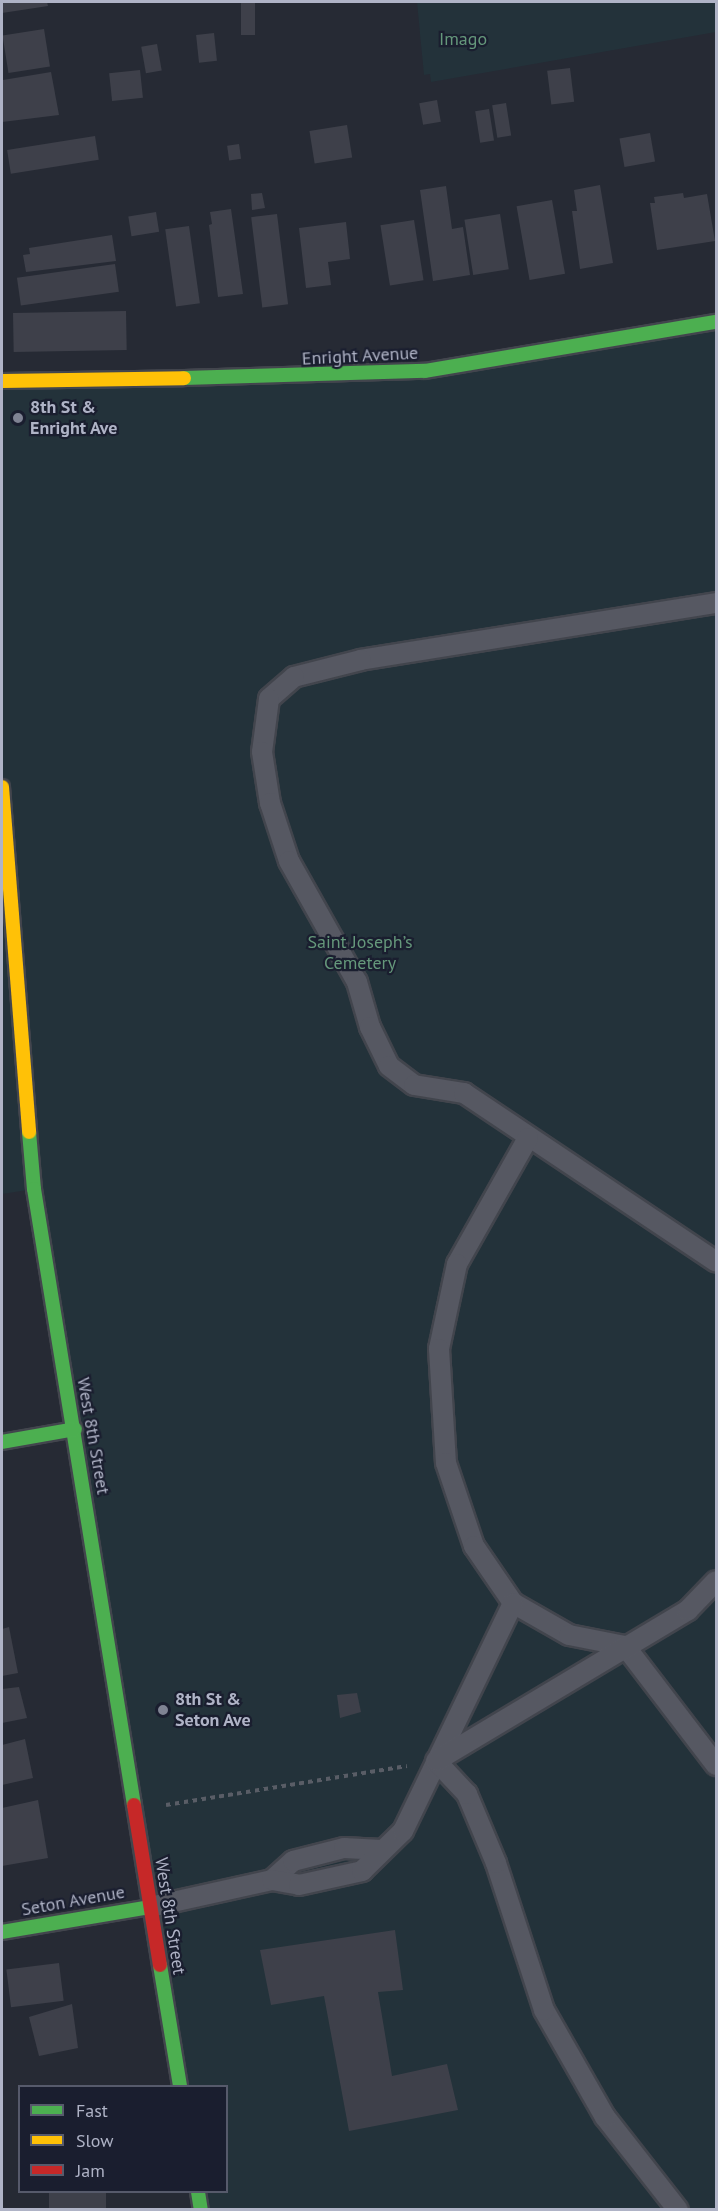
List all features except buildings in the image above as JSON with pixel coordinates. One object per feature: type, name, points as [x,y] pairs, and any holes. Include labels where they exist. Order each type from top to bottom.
[{"type":"street","name":"Enright Avenue","points":[[2,381],[351,376],[425,371],[717,322]]},
{"type":"street","name":"West 8th Street","points":[[2,787],[34,1189],[75,1429],[180,2085]]},
{"type":"street","points":[[2,1442],[75,1429]]},
{"type":"street","name":"Seton Avenue","points":[[2,1932],[150,1906]]},
{"type":"street","points":[[198,2193],[201,2210]]},
{"type":"lane","points":[[717,603],[361,660],[294,677],[269,699],[262,752],[270,803],[289,861],[357,982],[370,1027],[388,1066],[414,1085],[464,1094],[717,1262]]},
{"type":"lane","points":[[528,1138],[457,1264],[439,1349],[446,1463],[474,1546],[513,1603],[570,1635],[625,1646],[717,1765]]},
{"type":"lane","points":[[436,1761],[687,1610],[717,1581]]},
{"type":"lane","points":[[150,1906],[272,1880],[299,1885],[362,1871],[403,1831],[513,1603]]},
{"type":"lane","points":[[436,1761],[467,1794],[496,1863],[544,2010],[605,2118],[678,2210]]},
{"type":"path","points":[[135,1810],[436,1761]]},
{"type":"green space","name":"Imago","points":[[417,2],[716,2],[716,32],[431,82],[430,74],[424,75]]},
{"type":"green space","name":"Saint Joseph’s Cemetery","points":[[716,322],[716,2209],[201,2209],[198,2193],[228,2193],[228,2085],[180,2085],[34,1189],[2,1194],[2,381],[351,376]]},
{"type":"traffic: fast","points":[[184,378],[425,371],[716,322]]},
{"type":"traffic: fast","points":[[29,1132],[34,1189],[134,1805]]},
{"type":"traffic: fast","points":[[2,1442],[75,1429]]},
{"type":"traffic: fast","points":[[2,1932],[150,1907]]},
{"type":"traffic: fast","points":[[160,1965],[180,2085]]},
{"type":"traffic: fast","points":[[198,2193],[201,2210]]},
{"type":"traffic: slow","points":[[2,381],[184,378]]},
{"type":"traffic: slow","points":[[2,787],[29,1132]]},
{"type":"traffic: jam","points":[[134,1805],[160,1965]]},
{"type":"place","name":"8th St & Enright Ave","points":[[18,418]]},
{"type":"place","name":"8th St & Seton Ave","points":[[163,1710]]}]
